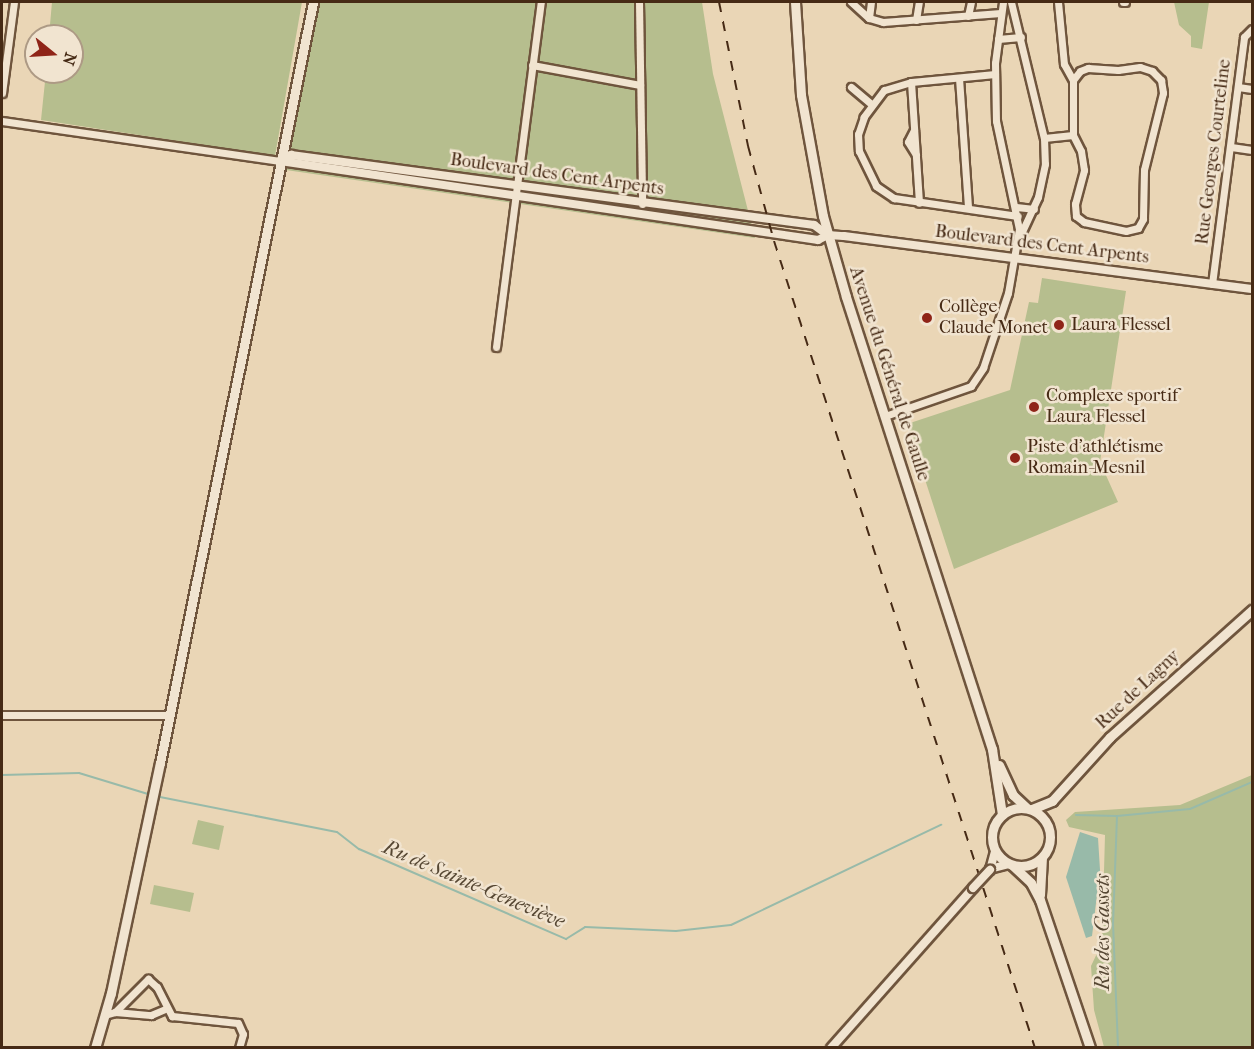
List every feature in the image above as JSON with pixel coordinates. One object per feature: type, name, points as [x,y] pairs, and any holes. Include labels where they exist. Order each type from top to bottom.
[{"type":"main road","points":[[95,1047],[104,1016],[169,715],[312,2]]},
{"type":"main road","name":"Avenue du Général de Gaulle","points":[[795,2],[801,95],[828,235],[992,749],[1013,795],[1029,809]]},
{"type":"main road","name":"Rue de Lagny","points":[[1029,809],[1052,801],[1110,737],[1252,610]]},
{"type":"main road","name":"Avenue du Général de Gaulle","points":[[992,749],[1002,814]]},
{"type":"main road","name":"Rue de Lagny","points":[[1047,823],[1052,801]]},
{"type":"main road","points":[[1040,900],[1039,864],[1050,841],[1047,823],[1029,809],[1002,814],[992,831],[995,851],[1031,883],[1040,900],[1090,1047]]},
{"type":"main road","points":[[1010,865],[1029,866],[1043,857]]},
{"type":"street","points":[[2,93],[14,2]]},
{"type":"street","points":[[496,347],[542,2]]},
{"type":"street","points":[[639,2],[642,204]]},
{"type":"street","points":[[851,2],[869,18],[883,22],[1001,13]]},
{"type":"street","points":[[869,18],[871,2]]},
{"type":"street","points":[[916,20],[919,2]]},
{"type":"street","points":[[968,16],[971,2]]},
{"type":"street","points":[[885,416],[965,390],[975,382],[1008,293],[1019,239],[1018,216],[999,140],[995,74],[1004,2]]},
{"type":"street","points":[[1011,2],[1044,138],[1043,175],[1034,209],[1019,239]]},
{"type":"street","points":[[1058,2],[1064,64],[1073,80],[1074,135],[1081,151],[1084,170],[1075,204],[1076,216],[1084,222],[1126,231],[1138,228],[1143,219],[1144,170],[1163,93],[1161,80],[1152,71],[1140,67],[1118,70],[1088,68],[1080,71],[1073,80]]},
{"type":"street","name":"Rue Georges Courteline","points":[[1212,284],[1244,37],[1252,29]]},
{"type":"street","points":[[998,39],[1021,37]]},
{"type":"street","points":[[532,65],[640,85]]},
{"type":"street","points":[[995,74],[911,82],[884,90],[871,104],[858,134],[866,172],[876,186],[894,198],[1018,216]]},
{"type":"street","points":[[959,78],[968,208]]},
{"type":"street","points":[[911,82],[919,203]]},
{"type":"street","points":[[851,87],[871,104]]},
{"type":"street","points":[[1238,87],[1252,89]]},
{"type":"street","name":"Boulevard des Cent Arpents","points":[[2,121],[818,240],[828,235]]},
{"type":"street","points":[[1044,138],[1074,135]]},
{"type":"street","points":[[1231,147],[1252,150]]},
{"type":"street","name":"Boulevard des Cent Arpents","points":[[280,161],[291,155],[642,204],[814,225],[828,235],[1252,289]]},
{"type":"street","points":[[1016,207],[1034,209]]},
{"type":"street","points":[[2,716],[169,715]]},
{"type":"street","points":[[831,1047],[990,870],[995,851]]},
{"type":"street","points":[[990,870],[1010,865]]},
{"type":"street","points":[[115,1012],[148,979],[157,987],[165,1009],[174,1017],[192,1016],[238,1023],[243,1030],[238,1047]]},
{"type":"street","points":[[104,1016],[115,1012],[151,1015],[165,1009]]},
{"type":"shaded area","points":[[52,2],[302,2],[275,156],[41,120],[45,84],[84,84],[84,24],[50,24]]},
{"type":"shaded area","points":[[317,2],[702,2],[713,74],[755,238],[286,170]]},
{"type":"shaded area","points":[[1174,2],[1209,2],[1202,49],[1191,47],[1191,36],[1179,25]]},
{"type":"shaded area","name":"Complexe sportif Laura Flessel","points":[[1042,278],[1126,291],[1100,462],[1118,502],[954,569],[907,424],[1010,390],[1029,302],[1038,303]]},
{"type":"shaded area","points":[[1252,775],[1252,1047],[1104,1047],[1094,1010],[1091,966],[1102,943],[1105,835],[1069,827],[1066,820],[1075,812],[1180,805]]},
{"type":"shaded area","points":[[198,820],[224,826],[219,850],[192,844]]},
{"type":"shaded area","points":[[1080,832],[1098,838],[1100,870],[1092,936],[1086,938],[1066,877]]},
{"type":"shaded area","points":[[154,885],[194,893],[190,912],[150,904]]},
{"type":"waterway","name":"Ru de Sainte-Geneviève","points":[[2,775],[79,773],[148,794]]},
{"type":"waterway","points":[[1076,815],[1117,816],[1190,809],[1252,782]]},
{"type":"waterway","name":"Ru de Sainte-Geneviève","points":[[160,797],[337,832],[359,849],[566,939],[585,927],[676,931],[731,925],[941,825]]},
{"type":"waterway","name":"Ru des Gassets","points":[[1117,816],[1113,923],[1118,1048]]},
{"type":"railway","points":[[719,2],[748,146],[774,241],[1035,1048]]},
{"type":"place","name":"Collège Claude Monet","points":[[927,318]]},
{"type":"place","name":"Laura Flessel","points":[[1059,325]]},
{"type":"place","name":"Complexe sportif Laura Flessel","points":[[1034,407]]},
{"type":"place","name":"Piste d’athlétisme Romain-Mesnil","points":[[1015,458]]}]
